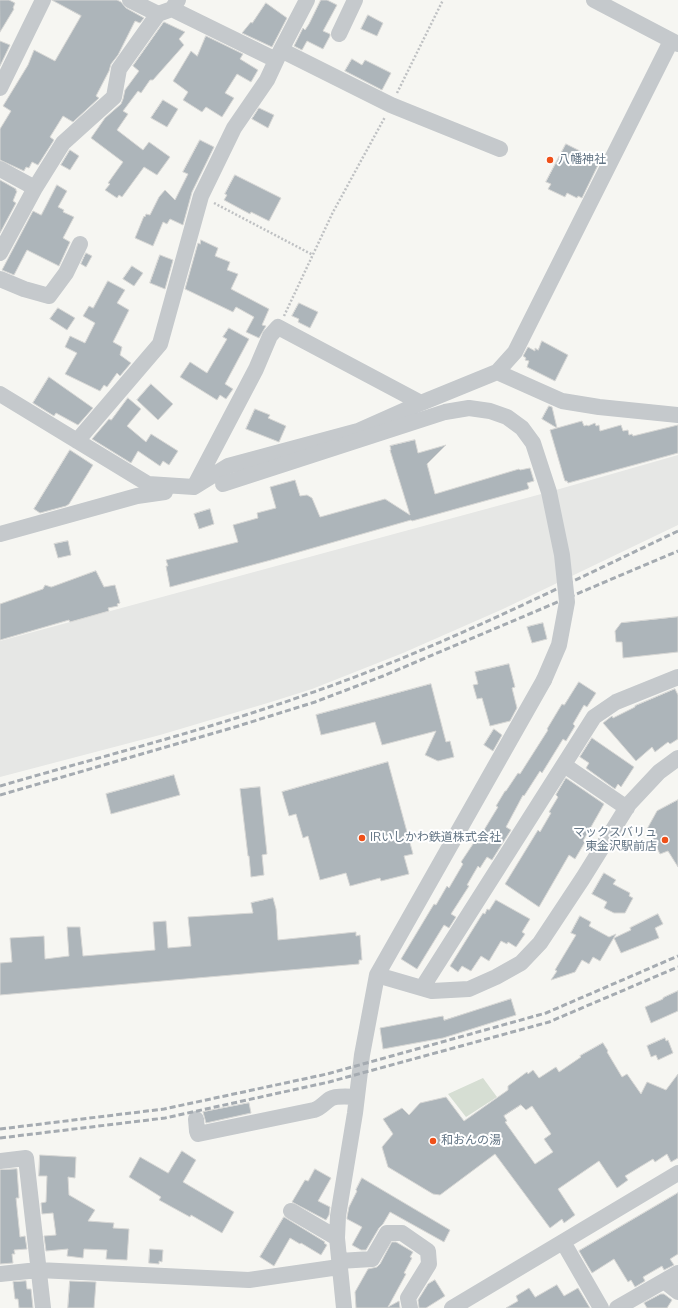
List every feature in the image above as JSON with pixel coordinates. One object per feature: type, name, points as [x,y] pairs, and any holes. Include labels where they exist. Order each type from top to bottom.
[{"type":"street","points":[[0,88],[43,0]]},
{"type":"street","points":[[130,0],[169,8],[391,105],[500,149]]},
{"type":"street","points":[[77,441],[160,344],[201,196],[234,128],[267,80],[278,55],[307,0]]},
{"type":"street","points":[[339,34],[355,0]]},
{"type":"street","points":[[0,394],[148,484],[194,487],[228,466],[358,431],[497,372],[515,352],[675,42],[594,0]]},
{"type":"street","points":[[0,253],[35,188],[63,143],[114,97],[119,69],[169,8]]},
{"type":"street","points":[[0,169],[35,188]]},
{"type":"street","points":[[0,279],[24,289],[49,296],[66,272],[80,244]]},
{"type":"street","points":[[194,487],[256,369],[270,336],[278,327],[421,404]]},
{"type":"street","points":[[497,372],[562,401],[678,415]]},
{"type":"street","points":[[0,534],[137,496],[223,484],[445,412],[469,408],[490,411],[507,417],[522,428],[534,443],[549,492],[562,555],[567,602],[560,645],[544,680],[378,976],[362,1055],[357,1097],[338,1216],[337,1238],[344,1308]]},
{"type":"street","points":[[422,988],[594,718],[616,702],[678,676]]},
{"type":"street","points":[[378,976],[432,991],[469,989],[496,977],[521,963],[540,943],[627,808],[659,772],[678,758]]},
{"type":"street","points":[[564,765],[627,808]]},
{"type":"street","points":[[196,1119],[198,1134],[319,1109],[330,1099],[335,1097],[357,1097]]},
{"type":"street","points":[[0,1161],[26,1158],[43,1308]]},
{"type":"street","points":[[452,1308],[678,1173]]},
{"type":"street","points":[[291,1211],[337,1238]]},
{"type":"street","points":[[0,1274],[38,1270],[249,1280],[372,1258],[387,1233],[402,1234],[428,1251],[429,1264],[408,1298],[410,1308]]},
{"type":"street","points":[[563,1242],[601,1308]]},
{"type":"street","points":[[617,1308],[678,1273]]},
{"type":"street","points":[[664,1281],[678,1292]]},
{"type":"path","points":[[278,327],[333,212],[391,105],[443,0]]},
{"type":"path","points":[[201,196],[313,255]]},
{"type":"shaded area","points":[[678,455],[678,525],[503,609],[403,653],[312,689],[160,735],[0,777],[0,641],[556,490]]},
{"type":"shaded area","points":[[483,1078],[497,1097],[466,1117],[448,1094]]},
{"type":"building","points":[[0,0],[9,0],[15,3],[14,9],[0,32]]},
{"type":"building","points":[[52,0],[117,0],[126,8],[144,18],[140,23],[135,21],[118,55],[111,64],[96,96],[99,98],[73,122],[63,116],[50,137],[54,140],[38,165],[32,162],[29,168],[26,167],[24,171],[0,160],[0,129],[11,111],[3,106],[28,65],[34,50],[55,61],[81,16]]},
{"type":"building","points":[[321,0],[327,0],[337,5],[323,31],[330,34],[330,36],[323,49],[307,41],[302,50],[294,46],[303,28],[305,30],[309,24]]},
{"type":"building","points":[[266,3],[287,18],[272,47],[242,33],[251,22],[252,23]]},
{"type":"building","points":[[368,15],[383,23],[377,36],[361,29]]},
{"type":"building","points":[[164,22],[185,32],[179,39],[184,45],[153,80],[150,80],[141,93],[138,91],[123,111],[128,114],[117,130],[143,150],[149,142],[170,157],[157,175],[144,167],[122,197],[119,195],[117,198],[105,190],[110,184],[108,183],[123,162],[91,138],[105,118],[121,104],[125,90],[139,71],[133,66]]},
{"type":"building","points":[[206,36],[243,54],[240,59],[258,70],[251,82],[237,74],[225,93],[234,98],[222,117],[206,107],[202,112],[183,100],[188,92],[173,81],[191,51],[197,56]]},
{"type":"building","points":[[0,41],[10,45],[0,66]]},
{"type":"building","points":[[352,59],[362,65],[365,60],[391,73],[382,90],[345,71]]},
{"type":"building","points":[[163,100],[178,109],[167,127],[151,118]]},
{"type":"building","points":[[259,108],[274,115],[268,128],[252,119]]},
{"type":"building","points":[[200,140],[214,147],[192,192],[183,225],[170,219],[167,224],[163,222],[153,246],[135,238],[144,216],[145,217],[146,214],[150,215],[159,197],[165,190],[175,200],[188,174],[183,172]]},
{"type":"building","points":[[566,144],[600,161],[582,198],[578,196],[577,198],[567,193],[565,197],[548,189],[551,184],[546,182]]},
{"type":"building","points":[[70,150],[79,156],[70,170],[61,165]]},
{"type":"building","points":[[235,175],[281,198],[269,221],[251,212],[250,214],[224,200],[227,195],[225,194]]},
{"type":"building","points":[[0,180],[17,191],[13,201],[16,203],[0,233]]},
{"type":"building","points":[[57,185],[67,191],[58,207],[64,210],[63,212],[74,217],[63,238],[70,242],[59,266],[27,250],[14,275],[2,270],[33,211],[41,215]]},
{"type":"building","points":[[201,240],[218,248],[215,256],[230,262],[227,270],[238,274],[231,289],[269,309],[262,325],[266,326],[259,338],[246,332],[254,317],[236,307],[233,312],[185,289],[198,243],[200,244]]},
{"type":"building","points":[[86,253],[92,256],[86,267],[81,264]]},
{"type":"building","points":[[160,255],[173,260],[165,289],[150,283]]},
{"type":"building","points":[[132,266],[143,273],[134,286],[123,279]]},
{"type":"building","points":[[108,281],[125,290],[117,303],[129,310],[113,342],[122,347],[120,355],[131,363],[120,376],[117,373],[107,387],[104,385],[100,391],[65,374],[77,353],[65,347],[70,336],[85,343],[95,323],[83,316],[89,306],[93,308]]},
{"type":"building","points":[[299,303],[318,312],[310,328],[298,322],[299,319],[292,316]]},
{"type":"building","points":[[58,308],[75,318],[67,330],[50,319]]},
{"type":"building","points":[[229,328],[249,339],[225,384],[233,389],[226,399],[220,395],[217,400],[180,377],[190,362],[207,373],[227,339],[223,337]]},
{"type":"building","points":[[542,341],[568,355],[555,381],[527,367],[529,361],[525,360],[526,358],[523,356],[528,347],[535,351],[535,348],[538,350]]},
{"type":"building","points":[[49,377],[93,408],[78,425],[56,413],[54,416],[33,403]]},
{"type":"building","points":[[151,384],[173,404],[158,420],[137,400]]},
{"type":"building","points":[[128,398],[141,409],[127,426],[146,442],[151,434],[178,451],[169,465],[163,461],[160,466],[138,451],[131,463],[92,439],[109,419],[111,420]]},
{"type":"building","points":[[549,406],[552,407],[557,428],[542,419]]},
{"type":"building","points":[[255,409],[270,415],[268,418],[286,426],[279,442],[246,429]]},
{"type":"building","points":[[582,421],[584,426],[595,423],[596,426],[599,425],[600,431],[621,425],[623,431],[628,430],[629,435],[632,434],[633,436],[678,425],[678,453],[568,483],[565,481],[550,430]]},
{"type":"building","points":[[415,440],[418,453],[446,445],[427,464],[435,494],[519,469],[530,468],[534,481],[527,483],[528,489],[170,587],[166,560],[238,542],[233,525],[258,518],[257,513],[276,508],[270,487],[295,480],[300,496],[307,495],[312,498],[320,517],[385,499],[410,515],[390,446]]},
{"type":"building","points":[[70,450],[93,465],[69,504],[40,513],[34,509]]},
{"type":"building","points":[[210,509],[214,524],[199,529],[194,514]]},
{"type":"building","points":[[68,541],[71,555],[58,558],[54,544]]},
{"type":"building","points":[[96,571],[104,587],[115,585],[120,603],[117,604],[118,606],[108,608],[109,611],[70,622],[69,620],[0,640],[0,604],[43,589],[45,585],[51,587]]},
{"type":"building","points":[[678,617],[678,652],[623,658],[622,642],[616,642],[615,631],[621,623]]},
{"type":"building","points":[[543,623],[547,639],[532,643],[527,627]]},
{"type":"building","points":[[509,664],[515,687],[512,688],[517,708],[510,721],[490,726],[482,698],[477,699],[473,685],[478,684],[475,672]]},
{"type":"building","points":[[579,682],[596,693],[587,707],[584,705],[573,724],[575,726],[566,741],[563,739],[542,773],[540,771],[524,796],[523,795],[506,827],[511,830],[492,860],[487,857],[480,868],[478,866],[467,885],[469,886],[451,914],[456,917],[449,928],[444,925],[417,969],[401,959],[434,904],[436,905],[447,886],[449,888],[463,864],[461,862],[483,829],[484,830],[498,807],[496,806],[505,791],[518,773],[520,774],[548,730],[547,729],[562,704],[564,705]]},
{"type":"building","points":[[431,684],[446,742],[450,741],[454,757],[438,761],[425,755],[436,731],[382,745],[375,722],[321,735],[316,715]]},
{"type":"building","points":[[675,689],[678,695],[678,739],[670,744],[668,742],[655,752],[652,747],[636,761],[603,723],[612,716],[613,718],[635,706]]},
{"type":"building","points":[[494,729],[502,735],[493,751],[484,745]]},
{"type":"building","points":[[592,738],[634,767],[621,787],[618,784],[615,789],[586,768],[589,763],[580,757]]},
{"type":"building","points":[[388,762],[413,854],[404,856],[409,874],[381,881],[380,878],[350,886],[346,873],[320,880],[308,836],[303,838],[296,814],[289,816],[282,792]]},
{"type":"building","points":[[174,775],[180,795],[111,814],[106,794]]},
{"type":"building","points":[[566,778],[604,804],[583,841],[585,842],[575,859],[569,855],[539,907],[505,884],[538,830],[540,832],[551,813],[549,812],[558,797],[556,795]]},
{"type":"building","points":[[260,787],[267,854],[262,855],[264,875],[251,877],[240,789]]},
{"type":"building","name":"マックスバリュ 東金沢駅前店","points":[[678,800],[678,867],[668,851],[660,854],[647,829],[657,811]]},
{"type":"building","points":[[604,873],[616,880],[613,884],[630,893],[629,896],[633,898],[625,913],[614,913],[604,908],[607,902],[592,894]]},
{"type":"building","points":[[273,898],[276,909],[278,940],[356,932],[356,936],[360,935],[362,960],[359,960],[359,964],[0,995],[0,963],[12,962],[10,938],[44,936],[45,959],[69,956],[67,927],[80,927],[83,956],[155,950],[153,922],[166,921],[168,948],[191,946],[188,917],[253,913],[251,903]]},
{"type":"building","points":[[496,900],[530,919],[522,932],[525,934],[516,947],[508,942],[507,944],[501,941],[489,961],[481,956],[471,971],[462,966],[458,972],[450,966],[483,913],[485,914],[487,909],[489,910]]},
{"type":"building","points":[[658,914],[663,924],[655,928],[659,938],[621,953],[614,938]]},
{"type":"building","points":[[580,916],[591,922],[589,926],[609,937],[616,934],[600,961],[593,957],[589,964],[582,960],[575,972],[551,980],[557,971],[555,970],[576,935],[571,933]]},
{"type":"building","points":[[678,991],[678,1011],[651,1023],[645,1007]]},
{"type":"building","points":[[511,999],[516,1015],[443,1038],[383,1049],[380,1028],[443,1016],[444,1020]]},
{"type":"building","points":[[665,1038],[666,1041],[668,1040],[673,1053],[658,1060],[656,1055],[651,1057],[647,1046]]},
{"type":"building","points":[[603,1043],[622,1077],[627,1074],[641,1094],[647,1082],[666,1090],[678,1074],[678,1158],[671,1162],[667,1154],[655,1162],[653,1159],[625,1176],[628,1180],[617,1188],[599,1161],[558,1189],[575,1215],[564,1223],[562,1219],[550,1228],[495,1154],[440,1195],[433,1194],[388,1167],[382,1147],[393,1134],[383,1119],[402,1108],[409,1115],[420,1103],[446,1097],[464,1121],[508,1090],[508,1086],[527,1072],[528,1074],[533,1070],[539,1078],[556,1067],[559,1072],[581,1057],[580,1056]],"holes":[[[521,1105],[526,1110],[532,1106],[551,1134],[544,1139],[553,1152],[535,1164],[505,1122],[507,1121],[504,1116]]]},
{"type":"building","points":[[249,1103],[251,1113],[206,1123],[203,1112]]},
{"type":"building","points":[[182,1151],[196,1160],[183,1182],[234,1212],[222,1233],[191,1215],[190,1217],[159,1200],[161,1197],[129,1177],[140,1157],[168,1173]]},
{"type":"building","points":[[40,1155],[76,1157],[75,1178],[68,1177],[69,1195],[95,1210],[88,1221],[114,1223],[113,1228],[129,1229],[127,1260],[106,1259],[107,1250],[84,1249],[83,1258],[67,1256],[68,1249],[46,1251],[44,1236],[56,1235],[53,1213],[42,1214],[41,1203],[46,1202],[47,1176],[39,1176]]},
{"type":"building","points":[[17,1169],[19,1198],[16,1198],[20,1237],[25,1236],[27,1249],[14,1250],[15,1254],[12,1254],[13,1263],[0,1264],[0,1170]]},
{"type":"building","points":[[315,1169],[331,1178],[318,1201],[330,1207],[329,1215],[326,1220],[292,1202],[305,1180],[308,1181]]},
{"type":"building","points":[[362,1178],[450,1230],[444,1242],[390,1212],[366,1250],[361,1250],[352,1245],[362,1227],[347,1219],[347,1217],[349,1207]]},
{"type":"building","points":[[678,1193],[678,1254],[670,1259],[674,1265],[664,1270],[662,1266],[643,1277],[645,1281],[635,1287],[631,1280],[628,1282],[614,1259],[592,1273],[579,1251]]},
{"type":"building","points":[[284,1217],[325,1242],[324,1243],[327,1245],[321,1255],[290,1238],[274,1266],[260,1257]]},
{"type":"building","points":[[392,1242],[396,1242],[413,1252],[410,1257],[412,1258],[404,1273],[406,1274],[388,1307],[399,1301],[400,1308],[356,1308],[355,1292],[368,1269],[377,1267],[380,1264]]},
{"type":"building","points":[[150,1249],[163,1250],[162,1262],[159,1261],[159,1264],[149,1263]]},
{"type":"building","points":[[435,1280],[445,1296],[426,1308],[419,1308],[418,1300],[428,1284]]},
{"type":"building","points":[[26,1281],[27,1289],[31,1289],[33,1308],[19,1308],[18,1299],[15,1299],[13,1282]]},
{"type":"building","points":[[70,1281],[96,1282],[94,1308],[68,1308]]},
{"type":"building","points":[[557,1285],[564,1296],[578,1288],[590,1308],[506,1308],[518,1301],[516,1296],[529,1288],[535,1297]]},
{"type":"building","points":[[661,1294],[664,1294],[672,1300],[667,1308],[647,1308],[644,1303]]},
{"type":"railway","points":[[0,786],[232,719],[355,677],[495,618],[678,531]]},
{"type":"railway","points":[[0,795],[235,727],[315,702],[383,676],[678,551]]},
{"type":"railway","points":[[0,1129],[164,1109],[327,1074],[546,1013],[678,956]]},
{"type":"railway","points":[[0,1138],[165,1118],[329,1082],[549,1022],[678,967]]},
{"type":"place","name":"八幡神社","points":[[550,160]]},
{"type":"place","name":"IRいしかわ鉄道株式会社","points":[[362,838]]},
{"type":"place","name":"マックスバリュ 東金沢駅前店","points":[[665,840]]},
{"type":"place","name":"和おんの湯","points":[[433,1141]]}]
